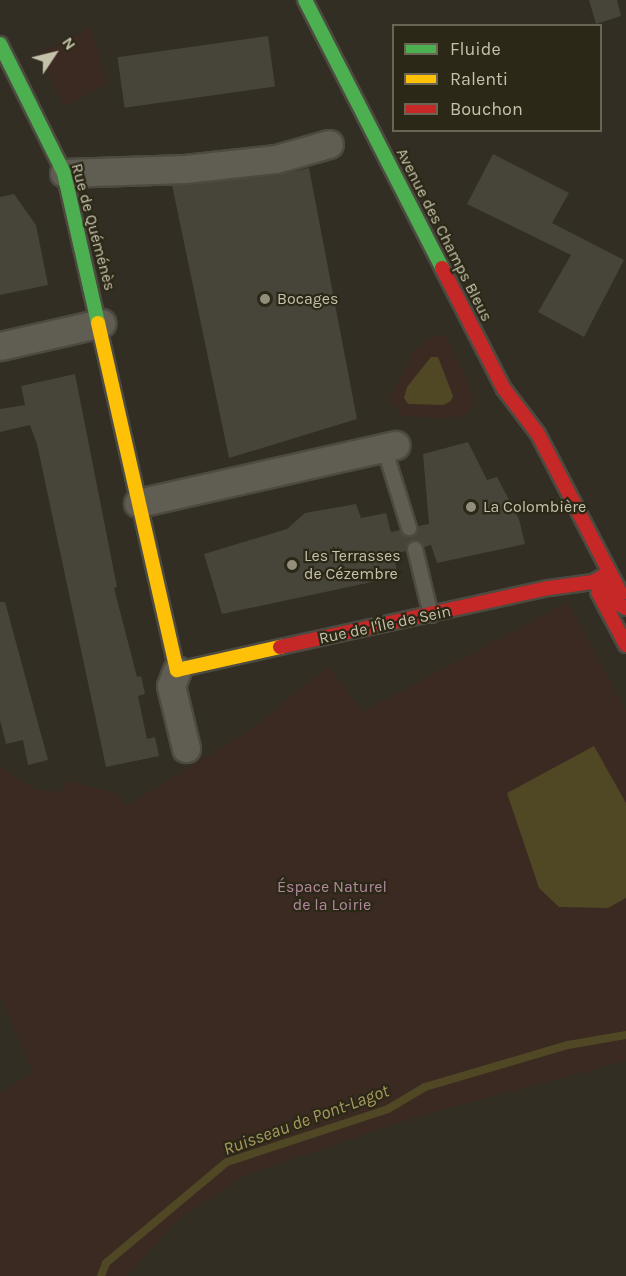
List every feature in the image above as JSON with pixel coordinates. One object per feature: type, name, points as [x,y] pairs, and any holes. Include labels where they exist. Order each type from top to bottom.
[{"type":"street","name":"Avenue des Champs Bleus","points":[[305,0],[504,389],[520,436]]},
{"type":"street","name":"Rue de Quéménès","points":[[0,45],[64,173],[101,323]]},
{"type":"street","points":[[64,173],[185,169],[276,159],[329,144]]},
{"type":"street","points":[[0,346],[101,323],[138,503],[177,670],[171,686],[186,748]]},
{"type":"street","name":"Avenue des Champs Bleus","points":[[504,389],[538,434],[626,604]]},
{"type":"street","points":[[138,503],[390,446]]},
{"type":"street","points":[[626,608],[618,604],[604,576],[591,577],[626,645]]},
{"type":"street","name":"Rue de l'Île de Sein","points":[[177,670],[431,615],[591,577]]},
{"type":"lane","points":[[390,446],[409,528]]},
{"type":"lane","points":[[415,549],[431,615]]},
{"type":"green space","points":[[91,27],[107,84],[64,106],[38,54]]},
{"type":"green space","points":[[432,336],[445,336],[463,371],[474,401],[467,414],[442,419],[401,415],[389,399],[416,348]]},
{"type":"green space","name":"Éspace Naturel de la Loirie","points":[[568,602],[626,711],[626,1061],[419,1116],[247,1174],[180,1218],[126,1276],[0,1276],[0,1093],[33,1072],[0,997],[0,766],[34,789],[54,792],[62,790],[66,781],[117,793],[126,806],[250,730],[329,666],[362,712]]},
{"type":"shaded area","points":[[431,357],[438,357],[453,396],[451,401],[443,405],[408,404],[404,398],[407,387]]},
{"type":"shaded area","points":[[594,746],[626,803],[626,898],[608,908],[559,907],[539,888],[507,793]]},
{"type":"building","points":[[589,0],[617,0],[621,16],[596,24]]},
{"type":"building","points":[[268,36],[275,87],[125,108],[117,57]]},
{"type":"building","points":[[493,154],[569,193],[552,223],[624,260],[584,337],[538,312],[571,255],[467,204]]},
{"type":"building","name":"Bocages","points":[[309,168],[357,419],[229,458],[172,185],[278,175]]},
{"type":"building","points":[[14,194],[36,225],[48,285],[0,295],[0,197]]},
{"type":"building","points":[[75,374],[117,587],[114,588],[137,677],[141,676],[145,694],[138,696],[147,739],[155,737],[159,756],[106,767],[37,444],[30,425],[0,432],[0,409],[25,405],[21,386]]},
{"type":"building","points":[[468,442],[487,480],[497,477],[519,519],[525,544],[437,563],[431,545],[424,547],[413,540],[406,551],[394,554],[397,572],[380,576],[381,580],[222,614],[204,554],[287,529],[305,513],[356,504],[361,518],[386,513],[391,532],[400,530],[412,536],[418,526],[429,524],[423,454]]},
{"type":"building","points":[[0,602],[5,602],[48,760],[28,765],[23,740],[6,744],[0,720]]},
{"type":"waterway","name":"Ruisseau de Pont-Lagot","points":[[101,1276],[106,1263],[227,1162],[388,1109],[425,1087],[568,1045],[626,1035]]},
{"type":"traffic: fast","points":[[305,0],[442,268]]},
{"type":"traffic: fast","points":[[0,44],[64,173],[98,323]]},
{"type":"traffic: slow","points":[[98,323],[177,670],[280,647]]},
{"type":"traffic: jam","points":[[442,268],[504,389],[538,434],[621,594]]},
{"type":"traffic: jam","points":[[280,647],[549,588],[593,582],[604,576],[618,604],[626,608]]},
{"type":"traffic: jam","points":[[598,592],[626,645]]},
{"type":"place","name":"Bocages","points":[[265,299]]},
{"type":"place","name":"La Colombière","points":[[471,507]]},
{"type":"place","name":"Les Terrasses de Cézembre","points":[[292,565]]}]
